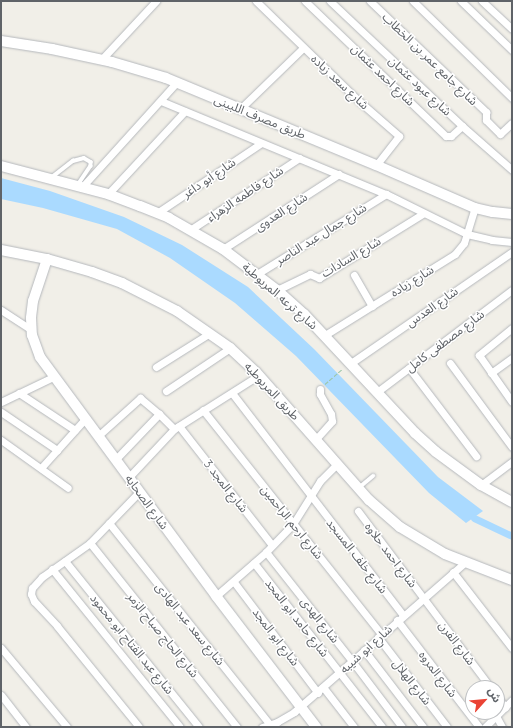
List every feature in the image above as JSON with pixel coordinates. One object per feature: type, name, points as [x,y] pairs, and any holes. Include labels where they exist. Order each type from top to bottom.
[{"type":"street","points":[[101,60],[156,1]]},
{"type":"street","name":"شارع سعد زياده","points":[[256,1],[360,102],[399,136],[376,165]]},
{"type":"street","name":"شارع احمد عثمان","points":[[305,1],[446,136],[450,136],[462,126]]},
{"type":"street","name":"شارع عبود عثمان","points":[[330,1],[462,126],[512,170]]},
{"type":"street","name":"شارع جامع عمر بن الخطاب","points":[[370,1],[486,112],[486,120],[500,134],[512,123]]},
{"type":"street","points":[[413,1],[512,98]]},
{"type":"street","points":[[460,1],[512,50]]},
{"type":"street","points":[[482,1],[512,29]]},
{"type":"street","name":"طريق مصرف اللبينى","points":[[1,41],[52,49],[101,60],[166,78],[376,165],[475,208],[512,214]]},
{"type":"street","points":[[240,109],[304,48]]},
{"type":"street","points":[[80,187],[176,83]]},
{"type":"street","name":"طريق مصرف اللبينى","points":[[161,100],[386,194],[467,234],[492,240],[512,242]]},
{"type":"street","points":[[108,194],[185,111]]},
{"type":"street","name":"شارع أبو داغر","points":[[157,213],[261,143]]},
{"type":"street","name":"شارع فاطمه الزهراء","points":[[190,230],[299,158]]},
{"type":"street","name":"شارع ترعه المريوطية","points":[[1,166],[108,194],[157,213],[190,230],[223,250],[277,290],[325,335],[415,433],[436,452],[481,485],[512,502]]},
{"type":"street","name":"شارع العدوى","points":[[223,250],[339,174]]},
{"type":"street","name":"شارع جمال عبد الناصر","points":[[257,274],[386,194]]},
{"type":"street","name":"شارع زياده","points":[[325,335],[455,254],[464,243],[475,208]]},
{"type":"street","name":"شارع السادات","points":[[277,290],[310,274],[319,278],[424,213]]},
{"type":"street","name":"طريق المريوطيه","points":[[1,250],[47,259],[92,272],[122,283],[170,308],[210,333],[230,348],[259,375],[359,488],[400,527],[445,554],[464,563],[512,580]]},
{"type":"street","name":"شارع العدس","points":[[351,363],[512,252]]},
{"type":"street","name":"شارع الصحابه","points":[[47,259],[33,301],[30,329],[36,350],[53,377],[216,596],[316,727]]},
{"type":"street","points":[[354,275],[372,306]]},
{"type":"street","name":"شارع مصطفى كامل","points":[[378,392],[512,290]]},
{"type":"street","points":[[1,310],[30,329]]},
{"type":"street","points":[[512,328],[479,355],[512,402]]},
{"type":"street","points":[[156,367],[210,333]]},
{"type":"street","points":[[166,391],[230,348]]},
{"type":"street","points":[[491,373],[512,358]]},
{"type":"street","points":[[450,363],[512,447]]},
{"type":"street","points":[[409,368],[476,456]]},
{"type":"street","points":[[128,477],[177,428],[259,375]]},
{"type":"street","points":[[1,402],[53,377]]},
{"type":"street","points":[[316,439],[332,421],[331,414],[320,394],[320,389]]},
{"type":"street","points":[[20,393],[75,430]]},
{"type":"street","name":"شارع خلف المسجد","points":[[232,393],[311,496],[400,618]]},
{"type":"street","name":"شارع المجد 3","points":[[98,436],[140,398],[177,428],[272,545]]},
{"type":"street","name":"شارع ارحم الراحمين","points":[[203,410],[380,635]]},
{"type":"street","points":[[1,412],[57,450]]},
{"type":"street","points":[[115,460],[159,414]]},
{"type":"street","points":[[41,468],[85,418]]},
{"type":"street","points":[[1,440],[68,488]]},
{"type":"street","points":[[481,485],[512,462]]},
{"type":"street","points":[[216,596],[234,582],[293,524],[325,475],[337,464]]},
{"type":"street","points":[[139,492],[90,543],[52,569],[35,585],[32,588],[31,597],[139,727]]},
{"type":"street","name":"شارع احمد حلاوه","points":[[358,511],[424,599]]},
{"type":"street","name":"شارع سعد عبد الهادى","points":[[109,523],[270,725]]},
{"type":"street","name":"شارع الحاج صباح الزمر","points":[[90,543],[237,727]]},
{"type":"street","name":"شارع الهدى","points":[[266,552],[352,660],[402,727]]},
{"type":"street","name":"شارع عبد الفتاح ابو محمود","points":[[65,561],[199,727]]},
{"type":"street","name":"شارع حامد ابو المجد","points":[[254,563],[382,727]]},
{"type":"street","name":"شارع ابو شيبه","points":[[262,727],[270,725],[294,712],[318,693],[380,635],[424,599],[464,563]]},
{"type":"street","points":[[52,569],[180,727]]},
{"type":"street","points":[[453,572],[512,648]]},
{"type":"street","name":"شارع ابو المجد","points":[[234,582],[318,693]]},
{"type":"street","name":"شارع الفرن","points":[[424,599],[485,680]]},
{"type":"street","name":"شارع المروه","points":[[400,618],[479,727]]},
{"type":"street","name":"شارع الهلال","points":[[380,635],[447,727]]},
{"type":"street","points":[[1,648],[67,727]]},
{"type":"street","points":[[364,650],[423,727]]},
{"type":"street","points":[[323,687],[354,727]]},
{"type":"street","points":[[1,695],[26,727]]},
{"type":"street","points":[[505,707],[512,700]]},
{"type":"lane","points":[[50,179],[73,161],[78,158],[84,158],[91,162],[80,187]]},
{"type":"lane","points":[[359,488],[373,476]]},
{"type":"path","points":[[320,389],[339,372]]},
{"type":"water","points":[[1,178],[50,191],[124,217],[182,245],[248,287],[314,349],[438,477],[483,511],[466,523],[429,493],[296,356],[235,303],[170,258],[117,229],[43,208],[1,199]]},
{"type":"waterway","points":[[474,518],[512,536]]}]
